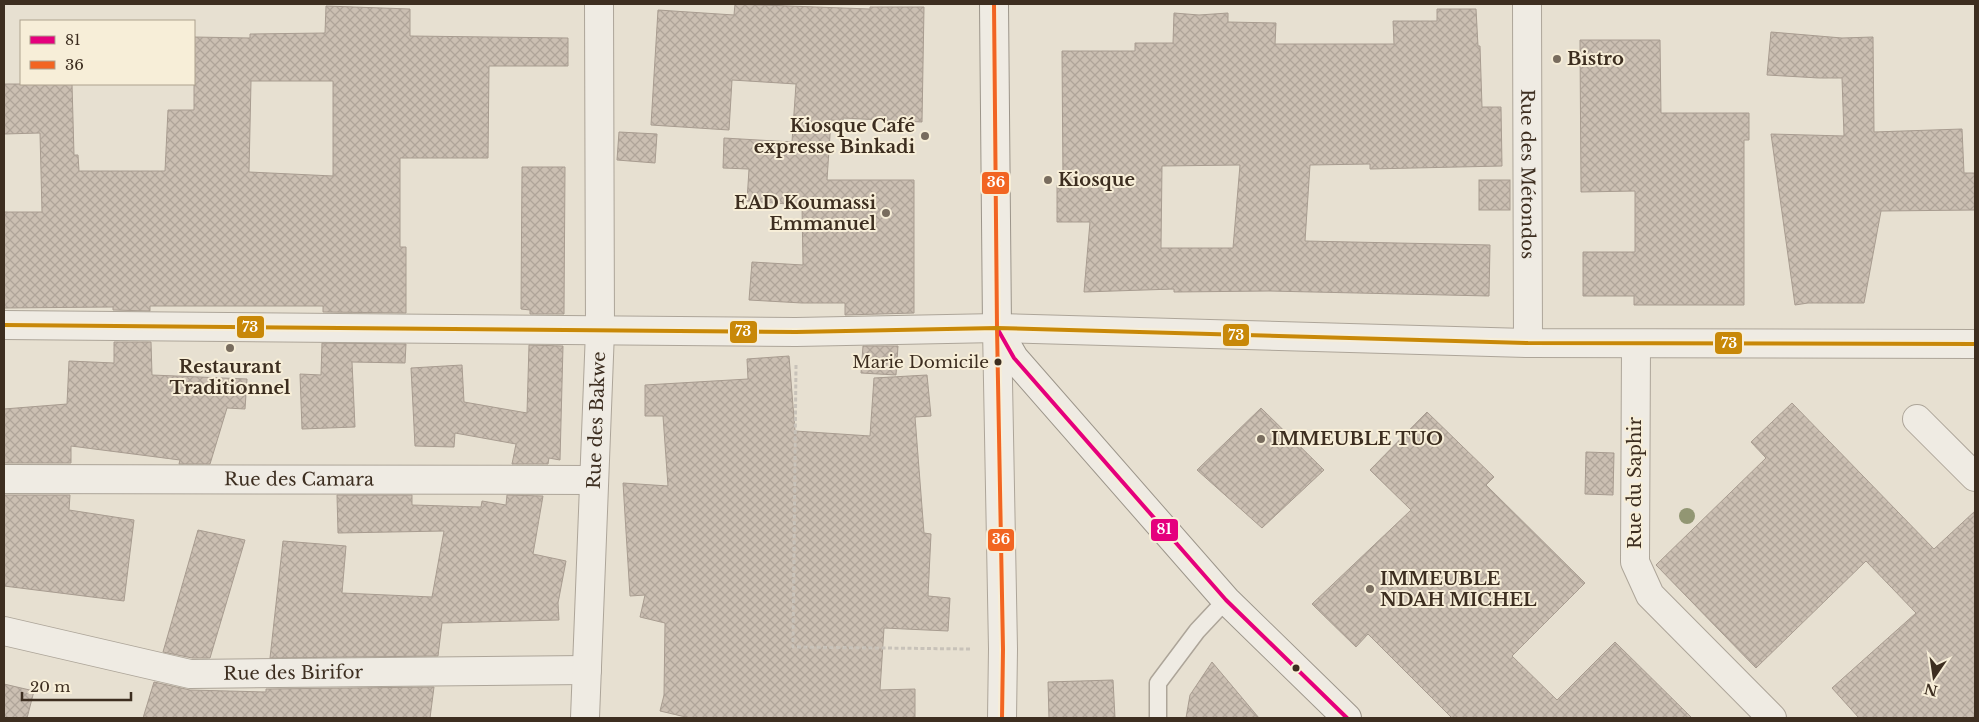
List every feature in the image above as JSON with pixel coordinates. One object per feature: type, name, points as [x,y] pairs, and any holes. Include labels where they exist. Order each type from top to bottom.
[{"type":"street","name":"Rue des Bakwe","points":[[585,718],[600,331],[599,4]]},
{"type":"street","points":[[994,4],[996,328],[1003,649],[1002,718]]},
{"type":"street","name":"Rue des Métondos","points":[[1528,4],[1528,343]]},
{"type":"street","points":[[4,325],[796,332],[996,328],[1636,345],[1975,344]]},
{"type":"street","points":[[996,328],[1014,358],[1226,600],[1347,718]]},
{"type":"street","name":"Rue du Saphir","points":[[1636,345],[1635,562],[1650,595],[1772,718]]},
{"type":"street","points":[[1917,419],[1975,477]]},
{"type":"street","name":"Rue des Camara","points":[[4,479],[594,480]]},
{"type":"street","name":"Rue des Birifor","points":[[4,632],[190,674],[587,670]]},
{"type":"lane","points":[[1158,718],[1158,683],[1197,631],[1226,600]]},
{"type":"path","points":[[796,332],[793,647],[1003,649]]},
{"type":"building","points":[[735,4],[870,9],[870,7],[924,7],[922,122],[843,118],[843,121],[831,120],[827,180],[914,180],[914,313],[845,315],[845,303],[749,300],[752,262],[803,265],[802,205],[747,201],[749,169],[723,168],[724,138],[792,142],[796,84],[732,80],[729,130],[651,125],[658,10],[734,15]]},
{"type":"building","points":[[326,6],[410,9],[410,36],[568,38],[568,66],[489,66],[488,158],[400,158],[400,247],[406,247],[406,313],[323,312],[323,306],[150,306],[150,311],[113,310],[113,307],[4,308],[4,212],[42,212],[40,133],[4,134],[4,84],[72,85],[74,155],[78,155],[79,171],[165,171],[168,110],[194,110],[195,37],[250,38],[250,34],[325,33]],"holes":[[[251,81],[333,81],[333,176],[249,172]]]},
{"type":"building","points":[[1437,9],[1476,9],[1478,46],[1480,46],[1482,107],[1501,107],[1502,166],[1370,169],[1370,164],[1310,165],[1305,241],[1490,245],[1489,296],[1269,291],[1174,292],[1174,289],[1084,292],[1090,222],[1057,222],[1057,185],[1063,185],[1062,51],[1135,51],[1135,43],[1173,43],[1174,13],[1199,15],[1228,13],[1228,22],[1276,23],[1275,44],[1394,44],[1393,21],[1437,21]],"holes":[[[1240,165],[1233,248],[1161,248],[1162,166]]]},
{"type":"building","points":[[1771,32],[1842,38],[1873,37],[1874,132],[1962,129],[1964,173],[1975,173],[1975,210],[1881,211],[1864,303],[1808,303],[1795,305],[1771,134],[1844,136],[1842,78],[1767,75]]},
{"type":"building","points":[[1580,40],[1660,40],[1661,113],[1749,113],[1749,140],[1744,140],[1744,305],[1634,305],[1634,296],[1583,296],[1583,252],[1635,252],[1635,191],[1581,192]]},
{"type":"building","points":[[619,132],[657,134],[655,163],[617,160]]},
{"type":"building","points":[[522,167],[565,167],[564,314],[530,314],[530,310],[521,309]]},
{"type":"building","points":[[1479,180],[1510,180],[1510,210],[1479,210]]},
{"type":"building","points":[[114,342],[151,342],[152,375],[247,379],[245,409],[227,408],[210,464],[179,464],[180,460],[71,446],[71,463],[4,463],[4,409],[67,404],[69,361],[114,363]]},
{"type":"building","points":[[322,343],[406,344],[405,363],[352,362],[355,427],[302,429],[300,374],[321,375]]},
{"type":"building","points":[[529,345],[563,346],[560,460],[549,458],[548,464],[512,464],[516,444],[455,433],[454,447],[415,446],[411,368],[462,365],[464,402],[527,413]]},
{"type":"building","points":[[863,346],[898,346],[896,375],[861,373]]},
{"type":"building","points":[[789,356],[795,431],[870,436],[874,378],[927,375],[931,416],[915,417],[924,533],[931,534],[928,596],[950,598],[948,631],[884,628],[880,690],[915,689],[915,718],[690,718],[660,711],[664,695],[665,623],[640,617],[645,595],[630,596],[623,483],[668,486],[663,416],[645,416],[645,385],[748,379],[747,359]]},
{"type":"building","points":[[1792,403],[1934,549],[1975,511],[1975,718],[1859,718],[1832,688],[1916,613],[1866,561],[1756,668],[1656,565],[1766,458],[1751,442]]},
{"type":"building","name":"IMMEUBLE TUO","points":[[1261,408],[1324,470],[1262,528],[1197,470]]},
{"type":"building","points":[[1427,412],[1494,477],[1486,485],[1585,583],[1512,656],[1557,700],[1615,642],[1692,718],[1452,718],[1368,634],[1356,647],[1312,604],[1411,510],[1370,470]]},
{"type":"building","points":[[1586,452],[1614,453],[1613,495],[1585,494]]},
{"type":"building","points":[[4,495],[70,495],[69,510],[134,520],[124,601],[4,586]]},
{"type":"building","points":[[337,495],[412,495],[412,505],[481,507],[482,501],[506,505],[507,495],[543,496],[533,554],[566,561],[558,603],[559,620],[442,623],[438,656],[270,658],[283,541],[346,546],[342,593],[432,597],[444,531],[338,533]]},
{"type":"building","points":[[198,530],[245,540],[210,658],[192,658],[163,652]]},
{"type":"building","points":[[1212,662],[1259,718],[1186,718],[1190,695]]},
{"type":"building","points":[[1113,680],[1115,718],[1049,718],[1048,682]]},
{"type":"building","points":[[154,682],[190,690],[266,692],[266,689],[434,687],[430,718],[143,718]]},
{"type":"building","points":[[4,684],[34,691],[27,718],[4,718]]},
{"type":"transit line","name":"36","points":[[994,4],[997,328],[1003,649],[1002,718]]},
{"type":"transit line","name":"73","points":[[4,325],[796,332],[997,328],[1528,343],[1975,344]]},
{"type":"transit line","name":"81","points":[[997,328],[1014,358],[1226,600],[1347,718]]},
{"type":"place","name":"Bistro","points":[[1557,59]]},
{"type":"place","name":"Kiosque Café expresse Binkadi","points":[[925,136]]},
{"type":"place","name":"Kiosque","points":[[1048,180]]},
{"type":"place","name":"EAD Koumassi Emmanuel","points":[[886,213]]},
{"type":"place","name":"Restaurant Traditionnel","points":[[230,348]]},
{"type":"place","name":"Marie Domicile","points":[[998,362]]},
{"type":"place","name":"IMMEUBLE TUO","points":[[1261,439]]},
{"type":"place","name":"IMMEUBLE NDAH MICHEL","points":[[1370,589]]}]
